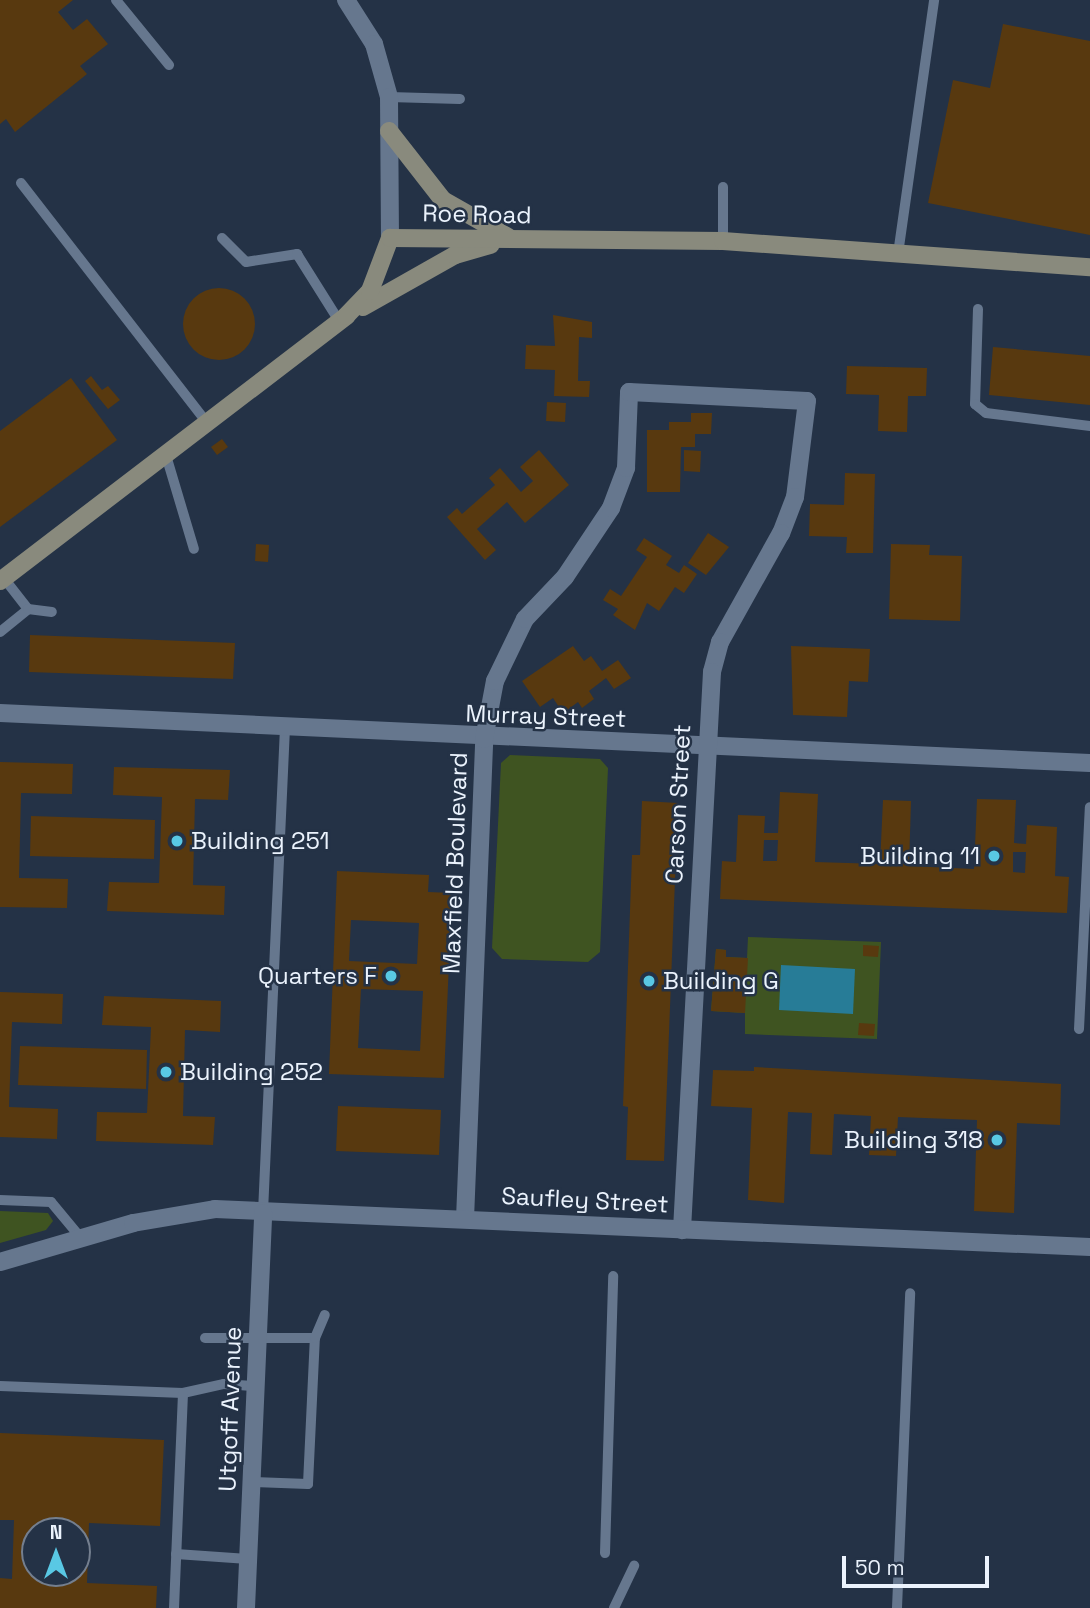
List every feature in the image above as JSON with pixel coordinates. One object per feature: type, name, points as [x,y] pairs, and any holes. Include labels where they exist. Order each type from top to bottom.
[{"type":"main road","points":[[389,131],[443,200],[512,239]]},
{"type":"main road","name":"Roe Road","points":[[1,577],[164,451],[343,319],[370,291],[390,238],[723,241],[1090,267]]},
{"type":"main road","points":[[343,319],[455,255],[512,239]]},
{"type":"street","points":[[346,0],[374,44],[389,97],[390,238]]},
{"type":"street","name":"Maxfield Boulevard","points":[[465,1219],[484,739],[495,681],[525,619],[590,544],[611,508],[626,468],[629,392],[807,401]]},
{"type":"street","name":"Carson Street","points":[[682,1230],[705,747],[712,672],[720,642],[781,533],[795,497],[807,401]]},
{"type":"street","name":"Murray Street","points":[[0,713],[484,739],[1090,763]]},
{"type":"street","name":"Saufley Street","points":[[0,1262],[177,1212],[465,1219],[1090,1247]]},
{"type":"street","name":"Utgoff Avenue","points":[[246,1608],[263,1213]]},
{"type":"lane","points":[[116,0],[169,65]]},
{"type":"lane","points":[[898,254],[934,0]]},
{"type":"lane","points":[[389,97],[460,99]]},
{"type":"lane","points":[[21,183],[205,421]]},
{"type":"lane","points":[[723,187],[723,241]]},
{"type":"lane","points":[[222,238],[246,262],[297,254],[343,319]]},
{"type":"lane","points":[[978,309],[975,404],[986,413],[1090,426]]},
{"type":"lane","points":[[164,451],[194,549]]},
{"type":"lane","points":[[1,577],[29,609],[52,612]]},
{"type":"lane","points":[[0,632],[29,609]]},
{"type":"lane","points":[[263,1213],[285,728]]},
{"type":"lane","points":[[1079,1029],[1090,807]]},
{"type":"lane","points":[[0,1200],[51,1202],[82,1238]]},
{"type":"lane","points":[[605,1553],[613,1276]]},
{"type":"lane","points":[[897,1608],[910,1293]]},
{"type":"lane","points":[[252,1482],[308,1483],[315,1338],[324,1315]]},
{"type":"lane","points":[[205,1338],[258,1341],[315,1338]]},
{"type":"lane","points":[[0,1386],[183,1393],[224,1384],[256,1387]]},
{"type":"lane","points":[[174,1608],[183,1393]]},
{"type":"lane","points":[[176,1554],[248,1559]]},
{"type":"lane","points":[[614,1608],[634,1566]]},
{"type":"green space","points":[[510,755],[600,759],[608,768],[600,952],[588,962],[502,959],[492,948],[501,763]]},
{"type":"green space","points":[[748,937],[881,942],[877,1039],[745,1034],[745,1013],[711,1011],[716,949],[726,950],[726,957],[747,958]]},
{"type":"green space","points":[[0,1211],[48,1213],[53,1221],[46,1230],[0,1243]]},
{"type":"water","points":[[781,965],[855,969],[853,1014],[779,1010]]},
{"type":"building","points":[[0,0],[73,0],[58,12],[73,30],[87,19],[108,44],[80,66],[87,74],[15,132],[6,119],[0,124]]},
{"type":"building","points":[[1003,24],[1090,41],[1090,235],[928,203],[953,80],[990,88]]},
{"type":"building","points":[[226,288],[245,298],[253,310],[253,338],[245,350],[233,358],[212,360],[193,350],[185,338],[183,317],[193,298],[205,290]]},
{"type":"building","points":[[553,315],[592,322],[592,338],[579,337],[578,381],[590,381],[589,397],[554,396],[555,370],[525,369],[526,345],[555,346]]},
{"type":"building","points":[[993,347],[1090,356],[1090,405],[989,395]]},
{"type":"building","points":[[847,366],[927,368],[926,396],[908,396],[907,432],[878,431],[879,395],[846,394]]},
{"type":"building","points":[[91,376],[102,390],[108,386],[120,400],[108,409],[85,381]]},
{"type":"building","points":[[71,378],[117,440],[0,527],[0,431]]},
{"type":"building","points":[[547,402],[566,403],[565,422],[546,421]]},
{"type":"building","points":[[691,413],[712,413],[711,434],[695,434],[695,447],[681,447],[680,492],[647,492],[647,430],[669,430],[669,422],[691,422]]},
{"type":"building","points":[[222,439],[228,447],[217,455],[211,447]]},
{"type":"building","points":[[539,450],[569,485],[525,523],[507,502],[477,529],[496,550],[485,560],[447,517],[457,508],[462,514],[495,485],[489,478],[500,468],[521,492],[533,481],[520,467]]},
{"type":"building","points":[[684,450],[701,451],[700,472],[684,471]]},
{"type":"building","points":[[845,473],[875,474],[873,553],[846,553],[847,537],[809,536],[810,504],[844,505]]},
{"type":"building","points":[[708,533],[729,547],[706,575],[688,563]]},
{"type":"building","points":[[644,538],[672,556],[666,565],[679,573],[684,565],[697,574],[684,593],[675,587],[659,611],[647,603],[635,630],[613,615],[618,609],[603,600],[610,589],[621,596],[647,557],[636,550]]},
{"type":"building","points":[[256,544],[269,545],[268,562],[255,561]]},
{"type":"building","points":[[891,544],[930,545],[929,555],[962,556],[960,621],[889,619]]},
{"type":"building","points":[[30,635],[235,643],[233,679],[29,672]]},
{"type":"building","points":[[573,646],[584,661],[591,656],[602,671],[618,660],[631,678],[614,689],[606,678],[589,691],[594,699],[582,708],[578,702],[563,713],[553,698],[540,707],[522,681]]},
{"type":"building","points":[[791,646],[870,649],[868,682],[849,681],[847,717],[793,715]]},
{"type":"building","points":[[0,762],[73,764],[72,794],[21,793],[19,878],[68,879],[67,908],[0,907]]},
{"type":"building","name":"Building 251","points":[[114,767],[230,770],[228,800],[195,799],[193,885],[225,886],[224,915],[107,911],[109,882],[159,883],[162,797],[113,795]]},
{"type":"building","name":"Building 11","points":[[780,792],[818,794],[815,862],[880,864],[883,800],[911,801],[909,866],[974,869],[977,799],[1016,800],[1014,843],[1026,844],[1027,825],[1057,827],[1055,876],[1069,877],[1067,913],[720,899],[722,861],[736,862],[738,815],[765,816],[764,833],[778,833]],"holes":[[[764,840],[778,840],[777,861],[763,861]],[[1013,852],[1026,852],[1025,873],[1013,872]]]},
{"type":"building","name":"Building G","points":[[642,801],[678,803],[664,1161],[626,1160],[628,1107],[623,1106],[632,855],[640,855]]},
{"type":"building","name":"Building 251","points":[[31,816],[155,820],[154,859],[30,856]]},
{"type":"building","name":"Quarters F","points":[[337,871],[429,875],[428,892],[452,893],[444,1078],[329,1074]],"holes":[[[351,920],[419,923],[417,964],[349,961]],[[361,989],[423,991],[420,1051],[358,1048]]]},
{"type":"building","points":[[863,945],[879,946],[878,957],[863,956]]},
{"type":"building","points":[[716,949],[726,950],[726,957],[748,958],[745,1013],[711,1011]]},
{"type":"building","points":[[0,992],[63,994],[62,1024],[12,1022],[9,1107],[58,1109],[57,1139],[0,1137]]},
{"type":"building","name":"Building 252","points":[[104,996],[221,1001],[220,1032],[185,1030],[183,1116],[215,1117],[213,1145],[96,1141],[97,1112],[147,1113],[151,1027],[102,1025]]},
{"type":"building","points":[[859,1023],[875,1024],[874,1036],[858,1035]]},
{"type":"building","name":"Building 252","points":[[20,1046],[147,1050],[146,1089],[18,1085]]},
{"type":"building","name":"Building 318","points":[[754,1067],[1061,1084],[1060,1125],[1017,1123],[1014,1213],[974,1211],[977,1120],[898,1117],[896,1156],[869,1155],[871,1116],[834,1114],[832,1155],[810,1154],[812,1113],[788,1112],[784,1203],[748,1200],[752,1108],[711,1106],[713,1070],[754,1071]]},
{"type":"building","points":[[338,1106],[441,1110],[439,1155],[336,1151]]},
{"type":"building","points":[[0,1433],[164,1440],[160,1526],[91,1523],[91,1517],[21,1517],[21,1587],[91,1587],[91,1583],[157,1586],[156,1608],[0,1608],[0,1578],[12,1579],[14,1520],[0,1520]]},
{"type":"place","name":"Building 251","points":[[177,841]]},
{"type":"place","name":"Building 11","points":[[994,856]]},
{"type":"place","name":"Quarters F","points":[[391,976]]},
{"type":"place","name":"Building G","points":[[649,981]]},
{"type":"place","name":"Building 252","points":[[166,1072]]},
{"type":"place","name":"Building 318","points":[[997,1140]]}]
